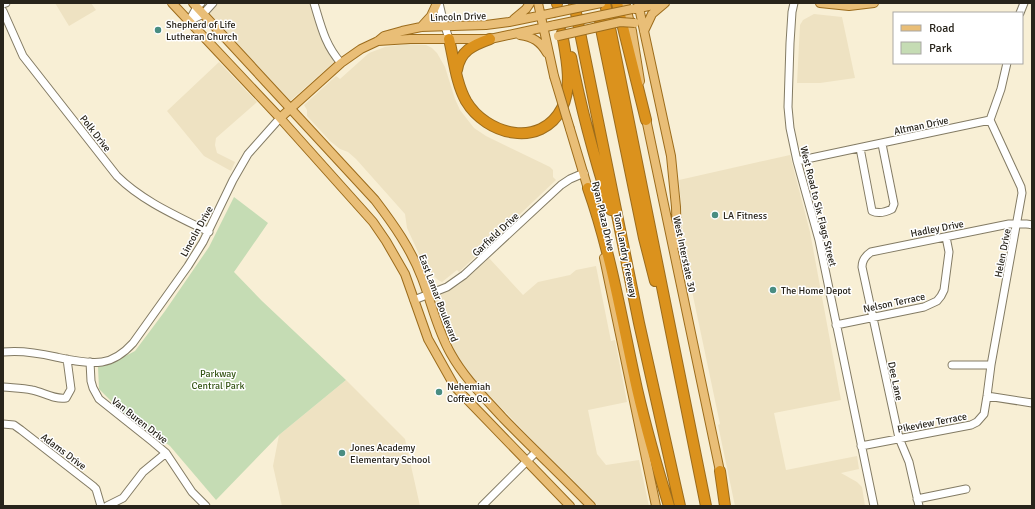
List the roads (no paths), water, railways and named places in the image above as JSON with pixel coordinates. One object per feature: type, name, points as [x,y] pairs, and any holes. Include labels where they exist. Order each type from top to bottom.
[{"type":"highway","name":"Tom Landry Freeway","points":[[574,3],[626,257],[680,506]]},
{"type":"highway","points":[[595,3],[644,238],[668,339],[678,364]]},
{"type":"highway","points":[[605,3],[706,506]]},
{"type":"highway","points":[[630,5],[646,120]]},
{"type":"highway","points":[[449,39],[461,92],[474,112],[492,126],[507,132],[517,133],[537,130],[547,125],[556,117],[562,108],[567,92],[565,54],[557,7]]},
{"type":"highway","points":[[561,30],[591,142],[626,257]]},
{"type":"highway","points":[[456,72],[461,56],[468,49],[490,39]]},
{"type":"highway","points":[[588,188],[600,219],[618,292],[647,431],[669,506]]},
{"type":"highway","points":[[720,471],[726,506]]},
{"type":"main road","points":[[172,3],[280,118],[373,222],[403,270],[428,339],[455,387],[570,506]]},
{"type":"main road","points":[[421,27],[431,16],[438,3]]},
{"type":"main road","points":[[509,22],[521,14],[530,3]]},
{"type":"main road","name":"Ryan Plaza Drive","points":[[538,3],[554,76],[588,188],[656,506]]},
{"type":"main road","name":"Lincoln Drive","points":[[280,118],[341,63],[361,49],[378,41],[384,36],[421,27],[480,26],[509,22],[541,15],[557,7],[601,3]]},
{"type":"main road","points":[[549,56],[551,42],[561,30],[630,5],[663,3]]},
{"type":"main road","points":[[644,32],[652,14],[663,3]]},
{"type":"main road","points":[[820,3],[849,6],[874,3]]},
{"type":"main road","name":"East Lamar Boulevard","points":[[197,4],[203,14],[387,215],[414,259],[428,294],[438,328],[457,364],[483,397],[591,506]]},
{"type":"main road","points":[[630,5],[644,32],[671,156],[676,207],[678,266]]},
{"type":"main road","points":[[561,30],[620,22],[635,23],[640,26],[644,32]]},
{"type":"main road","name":"Lincoln Drive","points":[[378,41],[387,42],[401,39],[490,39],[543,28],[561,30]]},
{"type":"main road","points":[[513,34],[535,39],[543,46],[549,56]]},
{"type":"main road","name":"West Interstate 30","points":[[646,120],[720,471]]},
{"type":"street","points":[[189,21],[203,14],[213,3]]},
{"type":"street","points":[[314,3],[328,46],[341,63]]},
{"type":"street","points":[[438,3],[449,39]]},
{"type":"street","name":"West Road to Six Flags Street","points":[[794,3],[791,28],[788,107],[790,128],[797,161],[819,240],[874,506]]},
{"type":"street","points":[[189,21],[197,4]]},
{"type":"street","name":"Polk Drive","points":[[3,11],[23,56],[117,176],[128,187],[142,197],[209,232]]},
{"type":"street","points":[[990,120],[1001,89],[1007,64]]},
{"type":"street","name":"Lincoln Drive","points":[[3,352],[33,353],[90,362],[103,362],[113,359],[125,352],[188,266],[209,232],[242,164],[256,143],[280,118]]},
{"type":"street","name":"Altman Drive","points":[[797,161],[990,120]]},
{"type":"street","name":"Helen Drive","points":[[987,396],[991,365],[1022,199],[1021,187],[990,120]]},
{"type":"street","points":[[860,148],[872,211],[876,213],[885,212],[892,209],[894,204],[882,144]]},
{"type":"street","name":"Garfield Drive","points":[[414,300],[453,284],[561,185],[584,173]]},
{"type":"street","name":"Hadley Drive","points":[[864,258],[871,252],[1009,224],[1022,223],[1032,225]]},
{"type":"street","name":"Nelson Terrace","points":[[836,325],[924,307],[937,301],[944,290],[949,252],[946,237]]},
{"type":"street","name":"Dee Lane","points":[[864,258],[862,267],[872,317],[899,438],[910,462],[918,502]]},
{"type":"street","points":[[3,387],[31,390],[45,395],[66,398],[71,389],[67,359]]},
{"type":"street","name":"Van Buren Drive","points":[[90,362],[91,381],[99,400],[166,453],[192,492],[206,506]]},
{"type":"street","points":[[952,365],[991,365]]},
{"type":"street","points":[[987,396],[1032,403]]},
{"type":"street","name":"Pikeview Terrace","points":[[861,446],[971,425],[977,422],[984,414],[987,396]]},
{"type":"street","name":"Adams Drive","points":[[3,424],[14,425],[94,486],[100,506]]},
{"type":"street","points":[[482,506],[536,452]]},
{"type":"street","points":[[107,506],[123,498],[143,472],[166,453]]},
{"type":"street","points":[[918,502],[966,489]]},
{"type":"place","name":"Shepherd of Life Lutheran Church","points":[[158,30]]},
{"type":"place","name":"LA Fitness","points":[[715,215]]},
{"type":"place","name":"The Home Depot","points":[[773,290]]},
{"type":"place","name":"Nehemiah Coffee Co.","points":[[439,392]]},
{"type":"place","name":"Jones Academy Elementary School","points":[[342,453]]},
{"type":"park label","name":"Parkway Central Park","points":[[218,378]]}]
